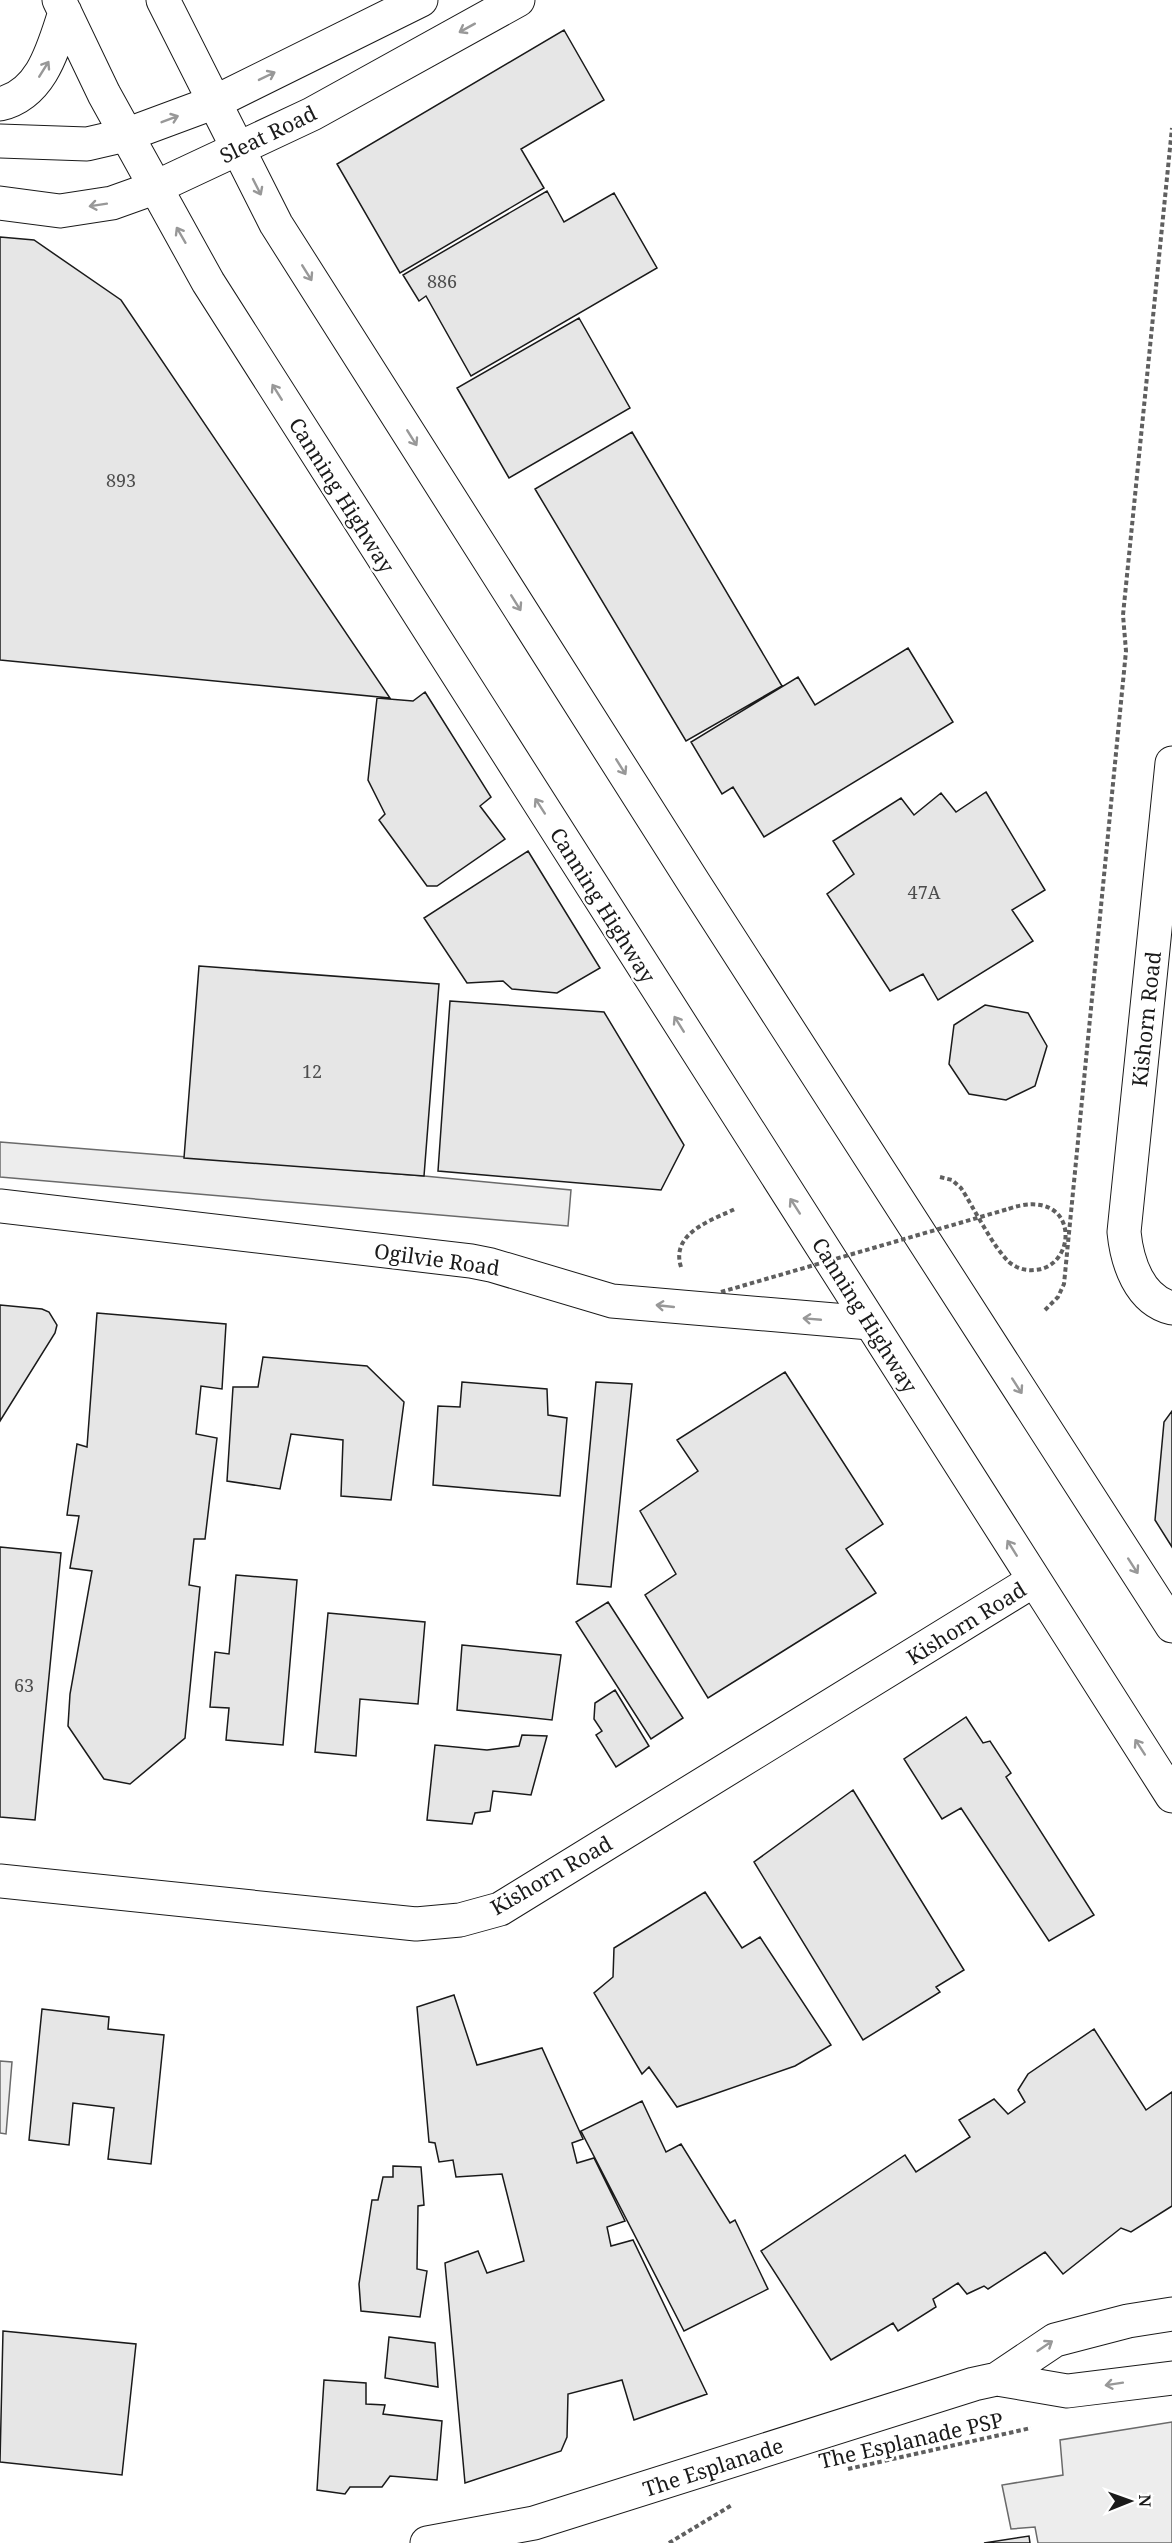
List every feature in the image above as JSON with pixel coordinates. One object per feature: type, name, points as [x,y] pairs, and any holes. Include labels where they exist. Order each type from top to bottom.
[{"type":"main road","points":[[163,0],[282,234],[694,883],[1172,1626]]},
{"type":"main road","points":[[0,141],[87,144],[126,135],[215,102],[421,0]]},
{"type":"main road","name":"Sleat Road","points":[[0,203],[60,211],[112,203],[154,188],[312,114],[518,0]]},
{"type":"main road","points":[[0,104],[13,101],[34,83],[48,63],[62,6]]},
{"type":"main road","name":"Canning Highway","points":[[62,6],[154,188],[208,282],[1172,1796]]},
{"type":"main road","name":"Kishorn Road","points":[[1172,763],[1124,1232],[1126,1254],[1134,1274],[1147,1293],[1165,1307],[1172,1308]]},
{"type":"main road","name":"Ogilvie Road","points":[[0,1206],[492,1264],[612,1301],[870,1323]]},
{"type":"main road","name":"Kishorn Road","points":[[0,1881],[416,1924],[460,1920],[500,1909],[1034,1581]]},
{"type":"main road","name":"The Esplanade","points":[[427,2543],[534,2523],[997,2379],[1055,2340],[1128,2320],[1172,2314]]},
{"type":"main road","name":"The Esplanade","points":[[997,2379],[1067,2391],[1172,2378]]},
{"type":"path","points":[[1045,1310],[1058,1297],[1064,1284],[1126,651],[1123,615],[1172,128]]},
{"type":"path","points":[[721,1292],[1030,1202],[1042,1203],[1060,1216],[1065,1227],[1063,1249],[1050,1266],[1028,1270],[1008,1261],[1002,1252],[961,1188],[952,1180],[940,1177]]},
{"type":"path","points":[[701,1226],[735,1209]]},
{"type":"path","name":"The Esplanade PSP","points":[[836,2472],[1037,2426]]},
{"type":"path","points":[[669,2543],[742,2501]]},
{"type":"shaded area","points":[[0,1142],[571,1190],[568,1226],[0,1177]]},
{"type":"shaded area","points":[[0,2061],[12,2062],[6,2134],[0,2133]]},
{"type":"shaded area","points":[[1172,2422],[1172,2543],[1038,2543],[1035,2527],[1011,2529],[1002,2485],[1063,2475],[1060,2440]]},
{"type":"building","points":[[564,30],[604,100],[521,149],[544,188],[400,273],[337,164]]},
{"type":"building","points":[[547,191],[564,222],[614,193],[657,268],[471,376],[426,296],[419,301],[403,275]]},
{"type":"building","points":[[0,237],[34,240],[121,300],[390,698],[0,660]]},
{"type":"building","points":[[579,318],[630,408],[509,478],[457,388]]},
{"type":"building","points":[[632,432],[782,686],[686,741],[535,489]]},
{"type":"building","points":[[908,648],[953,722],[764,837],[733,787],[722,794],[691,742],[798,677],[815,705]]},
{"type":"building","points":[[425,692],[491,797],[480,806],[505,839],[437,886],[427,886],[379,820],[385,814],[368,780],[377,698],[413,701]]},
{"type":"building","points":[[986,792],[1045,890],[1012,910],[1033,941],[938,1000],[923,974],[890,991],[827,894],[854,874],[833,841],[901,798],[914,815],[941,793],[956,812]]},
{"type":"building","points":[[528,851],[600,968],[557,993],[512,989],[503,981],[467,983],[424,918]]},
{"type":"building","points":[[199,966],[439,984],[424,1176],[184,1158]]},
{"type":"building","points":[[450,1001],[604,1012],[684,1145],[661,1190],[438,1171]]},
{"type":"building","points":[[985,1005],[1028,1013],[1047,1046],[1035,1086],[1006,1100],[969,1094],[949,1064],[954,1025]]},
{"type":"building","points":[[0,1305],[42,1309],[49,1312],[57,1325],[55,1333],[0,1421]]},
{"type":"building","points":[[97,1313],[226,1324],[222,1389],[201,1386],[196,1434],[217,1438],[205,1539],[194,1539],[189,1585],[200,1587],[185,1738],[130,1784],[104,1779],[68,1726],[70,1694],[92,1571],[70,1568],[79,1516],[67,1515],[77,1444],[87,1447]]},
{"type":"building","points":[[263,1357],[367,1366],[404,1402],[391,1500],[341,1496],[343,1440],[291,1434],[280,1489],[227,1481],[233,1387],[258,1387]]},
{"type":"building","points":[[785,1372],[883,1524],[846,1549],[876,1593],[708,1698],[645,1595],[676,1574],[640,1511],[698,1471],[677,1440]]},
{"type":"building","points":[[462,1382],[547,1389],[548,1415],[567,1418],[560,1496],[433,1485],[438,1406],[460,1407]]},
{"type":"building","points":[[596,1382],[632,1384],[611,1587],[577,1584]]},
{"type":"building","points":[[1172,1411],[1172,1547],[1155,1520],[1164,1422]]},
{"type":"building","points":[[0,1547],[61,1553],[35,1820],[0,1817]]},
{"type":"building","points":[[236,1575],[297,1580],[283,1745],[226,1740],[229,1708],[210,1707],[215,1652],[229,1654]]},
{"type":"building","points":[[608,1602],[683,1718],[651,1739],[576,1622]]},
{"type":"building","points":[[328,1613],[425,1622],[418,1704],[360,1699],[356,1756],[315,1752]]},
{"type":"building","points":[[462,1645],[561,1655],[552,1720],[457,1710]]},
{"type":"building","points":[[615,1690],[649,1746],[616,1767],[596,1735],[602,1731],[594,1719],[595,1703]]},
{"type":"building","points":[[966,1717],[983,1743],[990,1741],[1011,1773],[1006,1777],[1094,1915],[1049,1941],[961,1808],[942,1819],[904,1759]]},
{"type":"building","points":[[522,1735],[547,1736],[531,1795],[493,1791],[490,1811],[475,1813],[472,1824],[427,1820],[435,1745],[487,1750],[519,1746]]},
{"type":"building","points":[[853,1790],[964,1970],[936,1987],[940,1992],[863,2040],[754,1862]]},
{"type":"building","points":[[705,1892],[742,1948],[760,1937],[831,2045],[795,2066],[677,2107],[649,2067],[642,2074],[594,1993],[613,1977],[614,1948]]},
{"type":"building","points":[[454,1995],[477,2065],[542,2048],[583,2139],[572,2143],[577,2163],[594,2158],[625,2221],[607,2227],[611,2246],[633,2240],[707,2394],[634,2420],[622,2380],[568,2394],[567,2437],[561,2451],[465,2483],[445,2263],[478,2251],[487,2273],[524,2261],[502,2174],[456,2177],[453,2160],[439,2162],[435,2143],[429,2142],[417,2007]]},
{"type":"building","points":[[42,2009],[109,2017],[108,2029],[164,2035],[151,2164],[108,2159],[114,2108],[73,2103],[69,2145],[29,2140]]},
{"type":"building","points":[[1094,2029],[1146,2110],[1172,2092],[1172,2206],[1131,2232],[1121,2228],[1063,2274],[1045,2252],[988,2289],[984,2286],[967,2294],[958,2283],[933,2299],[936,2307],[898,2331],[893,2323],[831,2360],[761,2251],[905,2155],[916,2172],[970,2137],[959,2120],[994,2099],[1008,2114],[1025,2102],[1018,2090],[1028,2074]]},
{"type":"building","points":[[642,2101],[666,2152],[681,2144],[730,2223],[735,2220],[768,2289],[684,2331],[581,2131]]},
{"type":"building","points":[[393,2166],[421,2167],[424,2205],[418,2206],[417,2269],[427,2271],[420,2317],[361,2311],[359,2284],[372,2200],[378,2200],[383,2177],[393,2177]]},
{"type":"building","points":[[3,2331],[136,2344],[122,2475],[0,2462]]},
{"type":"building","points":[[389,2337],[435,2343],[438,2387],[385,2378]]},
{"type":"building","points":[[324,2380],[366,2383],[366,2404],[385,2405],[383,2414],[442,2421],[437,2480],[390,2476],[382,2487],[350,2487],[345,2494],[317,2490]]},
{"type":"building","points":[[1029,2536],[1030,2543],[984,2543]]}]
